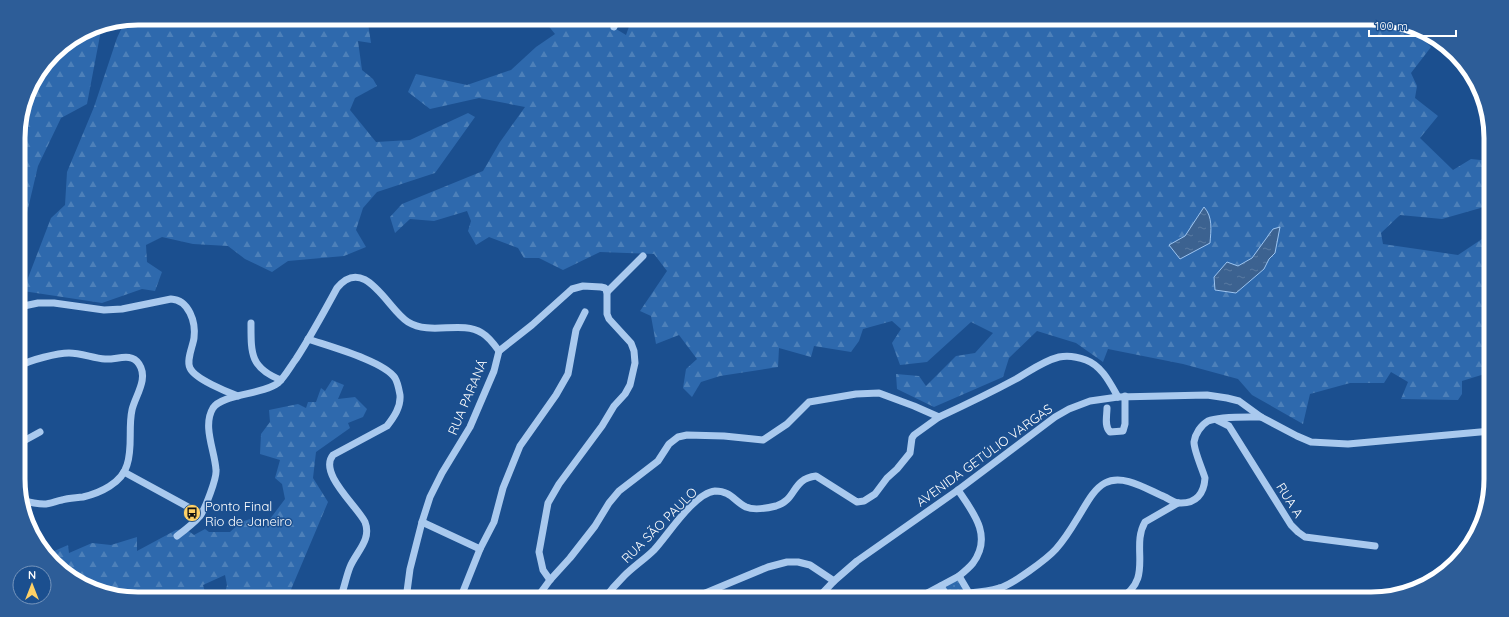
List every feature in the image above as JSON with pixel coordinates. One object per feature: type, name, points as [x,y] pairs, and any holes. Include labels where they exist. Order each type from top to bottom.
[{"type":"street","points":[[550,580],[543,570],[539,557],[548,503],[559,484],[602,426],[614,406],[625,394],[633,377],[634,363],[631,342],[609,319],[607,292],[642,256]]},
{"type":"street","points":[[177,536],[201,514],[216,478],[210,432],[210,417],[216,405],[226,400],[270,388],[281,380],[308,339],[337,288],[347,280],[358,278],[366,280],[405,321],[418,327],[426,328],[473,329],[482,333],[499,351]]},
{"type":"street","name":"RUA PARANÁ","points":[[407,592],[410,569],[422,522],[436,484],[470,427],[489,384],[499,351],[532,325],[572,289],[583,286],[593,286],[601,287],[607,292]]},
{"type":"street","points":[[25,306],[38,303],[54,303],[104,310],[122,309],[165,299],[175,299],[184,305],[189,312],[194,328],[194,336],[189,360],[190,368],[198,376],[217,387],[239,396]]},
{"type":"street","points":[[463,592],[480,549],[494,522],[503,488],[520,446],[556,395],[568,374],[576,330],[585,312]]},
{"type":"street","points":[[251,323],[251,348],[256,362],[269,376],[281,380]]},
{"type":"street","points":[[308,339],[346,352],[382,367],[395,378],[400,393],[398,408],[387,426],[339,451],[330,459],[329,466],[332,475],[361,517],[366,528],[366,539],[350,567],[342,592]]},
{"type":"street","points":[[25,364],[31,361],[69,353],[106,359],[127,357],[136,361],[140,365],[142,372],[141,385],[132,410],[130,452],[124,472],[110,486],[94,494],[63,499],[46,504],[27,501]]},
{"type":"street","name":"RUA SÃO PAULO","points":[[610,592],[618,582],[656,548],[688,509],[706,494],[714,491],[723,492],[732,495],[746,507],[753,509],[768,507],[778,505],[787,500],[801,480],[816,476],[857,502],[864,501],[875,494],[887,478],[897,469],[910,453],[912,438],[914,435],[939,417],[976,400],[1044,363],[1061,356],[1074,356],[1087,360],[1093,364],[1121,397]]},
{"type":"street","points":[[541,592],[595,526],[608,502],[619,491],[658,461],[672,441],[682,435],[739,436],[758,441],[763,440],[787,424],[809,402],[856,394],[878,393],[939,417]]},
{"type":"street","name":"AVENIDA GETÚLIO VARGAS","points":[[824,592],[857,560],[958,490],[1055,417],[1069,409],[1090,401],[1121,397],[1217,396],[1239,401],[1261,417],[1311,442],[1334,444],[1484,432]]},
{"type":"street","points":[[1107,408],[1106,426],[1108,430],[1110,432],[1123,431],[1125,424],[1121,397]]},
{"type":"street","points":[[1128,592],[1133,588],[1140,573],[1140,534],[1145,522],[1178,503],[1196,500],[1202,493],[1205,478],[1194,441],[1196,434],[1202,426],[1207,422],[1215,420],[1261,417]]},
{"type":"street","name":"RUA A","points":[[1215,420],[1226,423],[1229,426],[1291,525],[1301,535],[1314,539],[1375,546]]},
{"type":"street","points":[[25,440],[40,432]]},
{"type":"street","points":[[124,472],[201,514]]},
{"type":"street","points":[[978,592],[1001,588],[1015,580],[1056,549],[1092,496],[1100,486],[1106,482],[1118,480],[1128,481],[1178,503]]},
{"type":"street","points":[[929,592],[959,576],[973,563],[979,549],[981,540],[979,523],[958,490]]},
{"type":"street","points":[[422,522],[480,549]]},
{"type":"street","points":[[708,592],[768,567],[787,562],[798,562],[810,565],[834,581]]},
{"type":"street","points":[[959,576],[968,592]]},
{"type":"street","points":[[941,586],[945,592]]},
{"type":"green space","points":[[138,25],[368,25],[371,43],[358,41],[362,70],[373,79],[377,86],[355,98],[350,110],[376,142],[410,140],[468,113],[475,117],[435,173],[377,192],[363,208],[356,230],[366,247],[344,256],[288,261],[272,272],[245,259],[228,246],[193,244],[162,237],[146,245],[147,262],[162,272],[155,291],[142,289],[102,303],[25,291],[25,286],[51,218],[65,205],[67,172],[94,107],[117,38],[123,26]]},
{"type":"green space","points":[[548,25],[610,25],[626,35],[630,25],[1378,25],[1407,31],[1421,37],[1431,47],[1411,73],[1417,86],[1415,98],[1438,116],[1420,138],[1453,170],[1471,159],[1484,160],[1484,207],[1442,219],[1400,215],[1381,233],[1383,244],[1458,255],[1484,238],[1484,374],[1462,381],[1462,394],[1458,400],[1401,399],[1408,382],[1391,372],[1384,383],[1350,383],[1310,394],[1303,424],[1252,395],[1238,379],[1183,364],[1108,349],[1103,362],[1076,343],[1037,331],[1009,358],[1003,377],[934,407],[897,389],[896,374],[919,376],[926,386],[956,356],[975,353],[993,333],[971,322],[927,362],[900,365],[892,343],[901,329],[892,321],[863,329],[859,341],[851,352],[814,346],[811,357],[779,348],[778,367],[720,376],[701,382],[692,397],[683,388],[686,369],[697,359],[679,335],[656,344],[651,316],[640,311],[667,271],[654,254],[600,252],[563,270],[539,258],[524,258],[518,248],[489,237],[476,245],[468,231],[471,221],[467,211],[434,221],[410,219],[395,233],[390,217],[402,204],[483,171],[500,142],[525,107],[479,98],[430,109],[408,92],[416,74],[467,85],[511,70],[536,47],[555,34]]},
{"type":"green space","points":[[101,32],[87,104],[61,118],[38,166],[25,221],[25,131],[29,109],[34,95],[48,69],[64,53],[75,44]]},
{"type":"green space","points":[[332,380],[344,385],[338,399],[355,397],[367,409],[363,417],[348,423],[350,428],[316,452],[313,478],[328,502],[290,592],[225,592],[227,585],[225,575],[203,585],[205,592],[124,591],[102,586],[75,573],[52,552],[68,545],[69,553],[92,543],[111,545],[137,537],[137,551],[176,530],[186,529],[194,535],[205,529],[209,532],[230,532],[241,522],[250,519],[264,527],[285,499],[282,484],[275,478],[280,460],[260,454],[261,434],[270,422],[269,410],[298,404],[306,408],[308,402],[316,402],[321,388],[325,391]]},
{"type":"green space","points":[[957,580],[962,585],[963,591],[948,592],[946,588]]},
{"type":"water","points":[[1204,207],[1210,219],[1210,243],[1180,259],[1169,245],[1185,236]]},
{"type":"water","points":[[1280,227],[1275,253],[1269,259],[1264,269],[1236,293],[1215,290],[1214,277],[1227,262],[1238,266],[1252,258],[1273,229]]},
{"type":"place","name":"Ponto Final Rio de Janeiro","points":[[192,513]]}]
